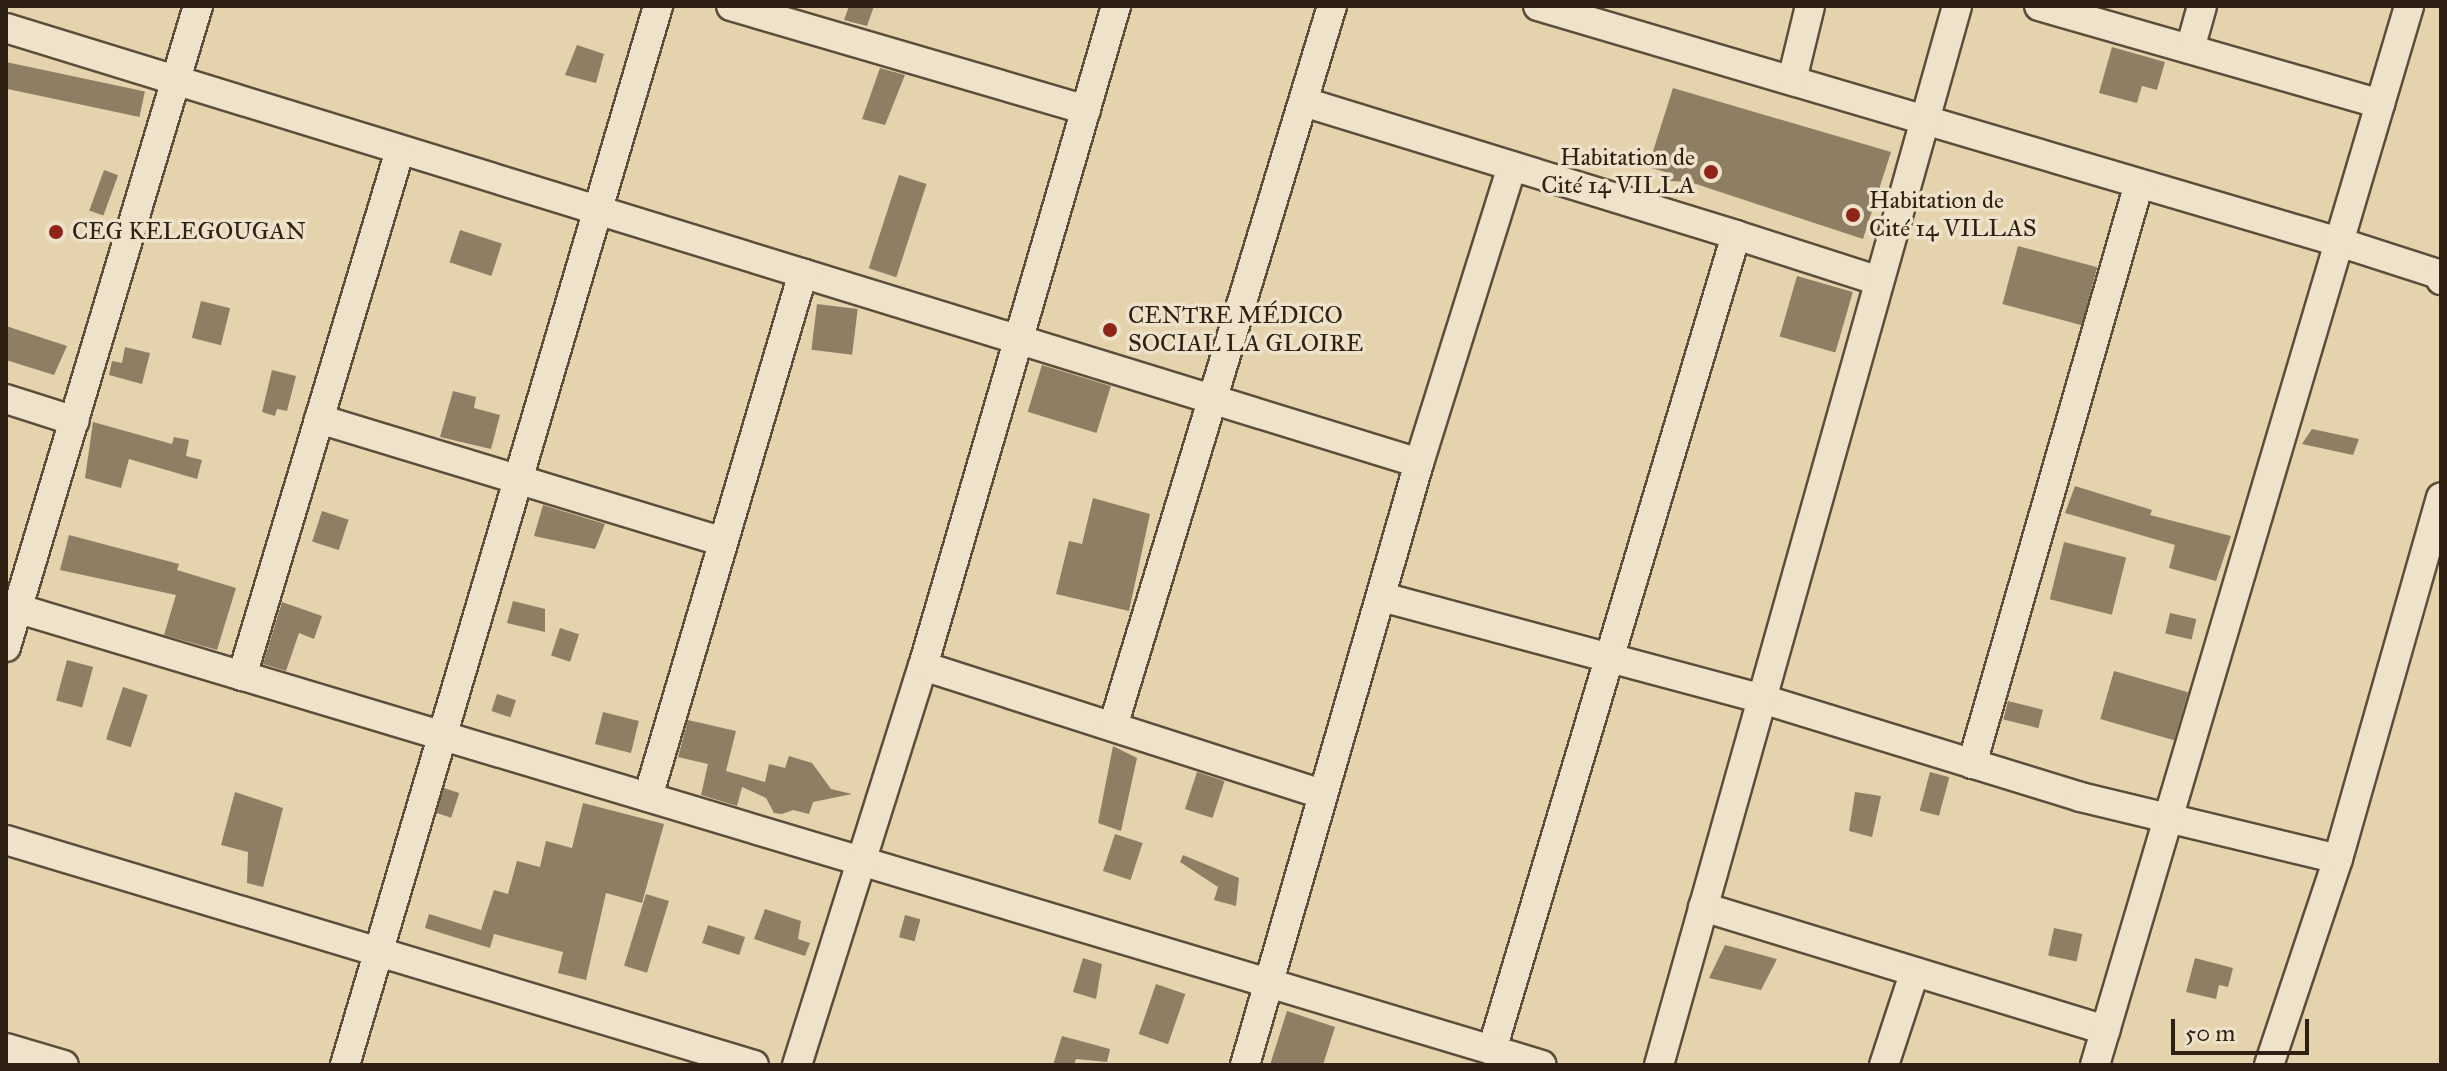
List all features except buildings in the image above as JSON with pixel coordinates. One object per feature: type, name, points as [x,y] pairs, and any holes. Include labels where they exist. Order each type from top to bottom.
[{"type":"street","points":[[6,647],[12,607],[75,421],[198,6]]},
{"type":"street","points":[[345,1065],[658,6]]},
{"type":"street","points":[[731,6],[1086,110]]},
{"type":"street","points":[[797,1065],[923,666],[1116,6]]},
{"type":"street","points":[[1114,723],[1216,400],[1332,6]]},
{"type":"street","points":[[1538,6],[1923,118],[2138,187],[2342,243],[2440,274]]},
{"type":"street","points":[[1792,80],[1810,6]]},
{"type":"street","points":[[1659,1065],[1759,698],[1957,6]]},
{"type":"street","points":[[2039,6],[2380,104]]},
{"type":"street","points":[[2190,49],[2202,6]]},
{"type":"street","points":[[2095,1065],[2342,243],[2409,6]]},
{"type":"street","points":[[6,28],[1419,463]]},
{"type":"street","points":[[1304,102],[1879,281]]},
{"type":"street","points":[[242,676],[400,150]]},
{"type":"street","points":[[1245,1065],[1419,463],[1512,166]]},
{"type":"street","points":[[1972,764],[2138,187]]},
{"type":"street","points":[[1492,1050],[1606,655],[1736,235]]},
{"type":"street","points":[[648,797],[720,541],[803,273]]},
{"type":"street","points":[[6,399],[75,421]]},
{"type":"street","points":[[319,419],[720,541]]},
{"type":"street","points":[[2269,1065],[2338,859],[2441,497]]},
{"type":"street","points":[[1382,597],[1606,655],[1759,698],[1972,764],[2169,818],[2338,859]]},
{"type":"street","points":[[12,607],[1542,1065]]},
{"type":"street","points":[[923,666],[1114,723],[1322,794]]},
{"type":"street","points":[[6,840],[754,1065]]},
{"type":"street","points":[[1703,907],[1914,974],[2106,1030]]},
{"type":"street","points":[[1884,1065],[1914,974]]},
{"type":"street","points":[[6,1048],[64,1065]]},
{"type":"place","name":"Habitation de Cité 14 VILLA","points":[[1711,172]]},
{"type":"place","name":"Habitation de Cité 14 VILLAS","points":[[1853,215]]},
{"type":"place","name":"CEG KELEGOUGAN","points":[[56,232]]},
{"type":"place","name":"CENTRE MÉDICO SOCIAL LA GLOIRE","points":[[1110,330]]}]
